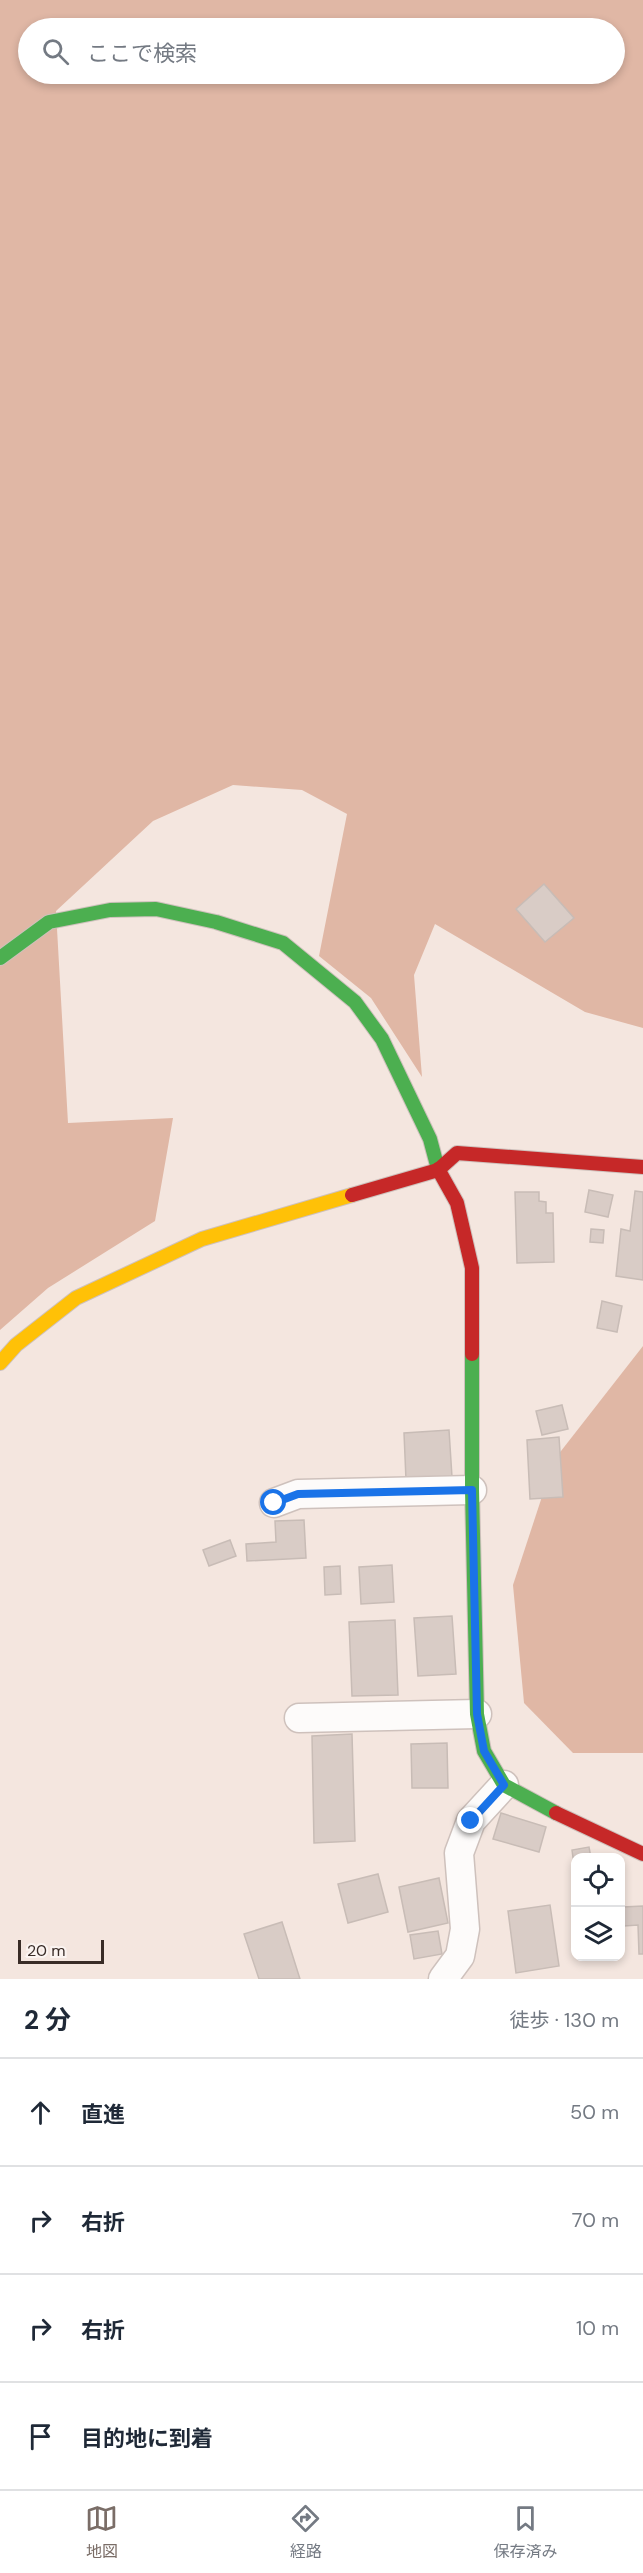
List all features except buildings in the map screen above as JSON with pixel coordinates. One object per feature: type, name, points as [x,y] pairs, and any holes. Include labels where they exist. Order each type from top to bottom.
[{"type":"street","points":[[0,958],[49,922],[110,910],[156,909],[216,922],[283,943],[355,1002],[382,1039],[430,1139],[438,1170],[457,1203],[472,1268],[472,1490],[477,1714],[484,1751],[504,1785],[643,1854]]},
{"type":"street","points":[[0,1364],[16,1345],[76,1298],[202,1239],[438,1170],[457,1153],[643,1167]]},
{"type":"street","points":[[274,1503],[298,1494],[472,1490]]},
{"type":"street","points":[[299,1718],[477,1714]]},
{"type":"street","points":[[443,1979],[460,1956],[465,1929],[459,1853],[471,1821],[504,1785]]},
{"type":"shaded area","points":[[0,0],[643,0],[643,1028],[585,1012],[435,924],[414,975],[422,1077],[371,998],[319,956],[347,814],[302,790],[233,785],[153,821],[56,911],[68,1123],[173,1118],[155,1221],[48,1288],[0,1330]]},
{"type":"shaded area","points":[[643,1346],[643,1753],[573,1753],[524,1703],[513,1585],[554,1460]]},
{"type":"traffic: fast","points":[[0,958],[49,922],[110,910],[156,909],[216,922],[283,943],[355,1002],[382,1039],[430,1139],[438,1169]]},
{"type":"traffic: fast","points":[[472,1354],[472,1490],[477,1714],[484,1751],[504,1785],[556,1813]]},
{"type":"traffic: slow","points":[[0,1363],[16,1345],[76,1298],[202,1239],[352,1195]]},
{"type":"traffic: jam","points":[[352,1195],[438,1170],[457,1153],[643,1167]]},
{"type":"traffic: jam","points":[[438,1169],[457,1203],[472,1268],[472,1354]]},
{"type":"traffic: jam","points":[[556,1813],[643,1854]]},
{"type":"route","points":[[274,1503],[298,1494],[472,1490],[477,1714],[484,1751],[504,1785],[471,1821]]}]
